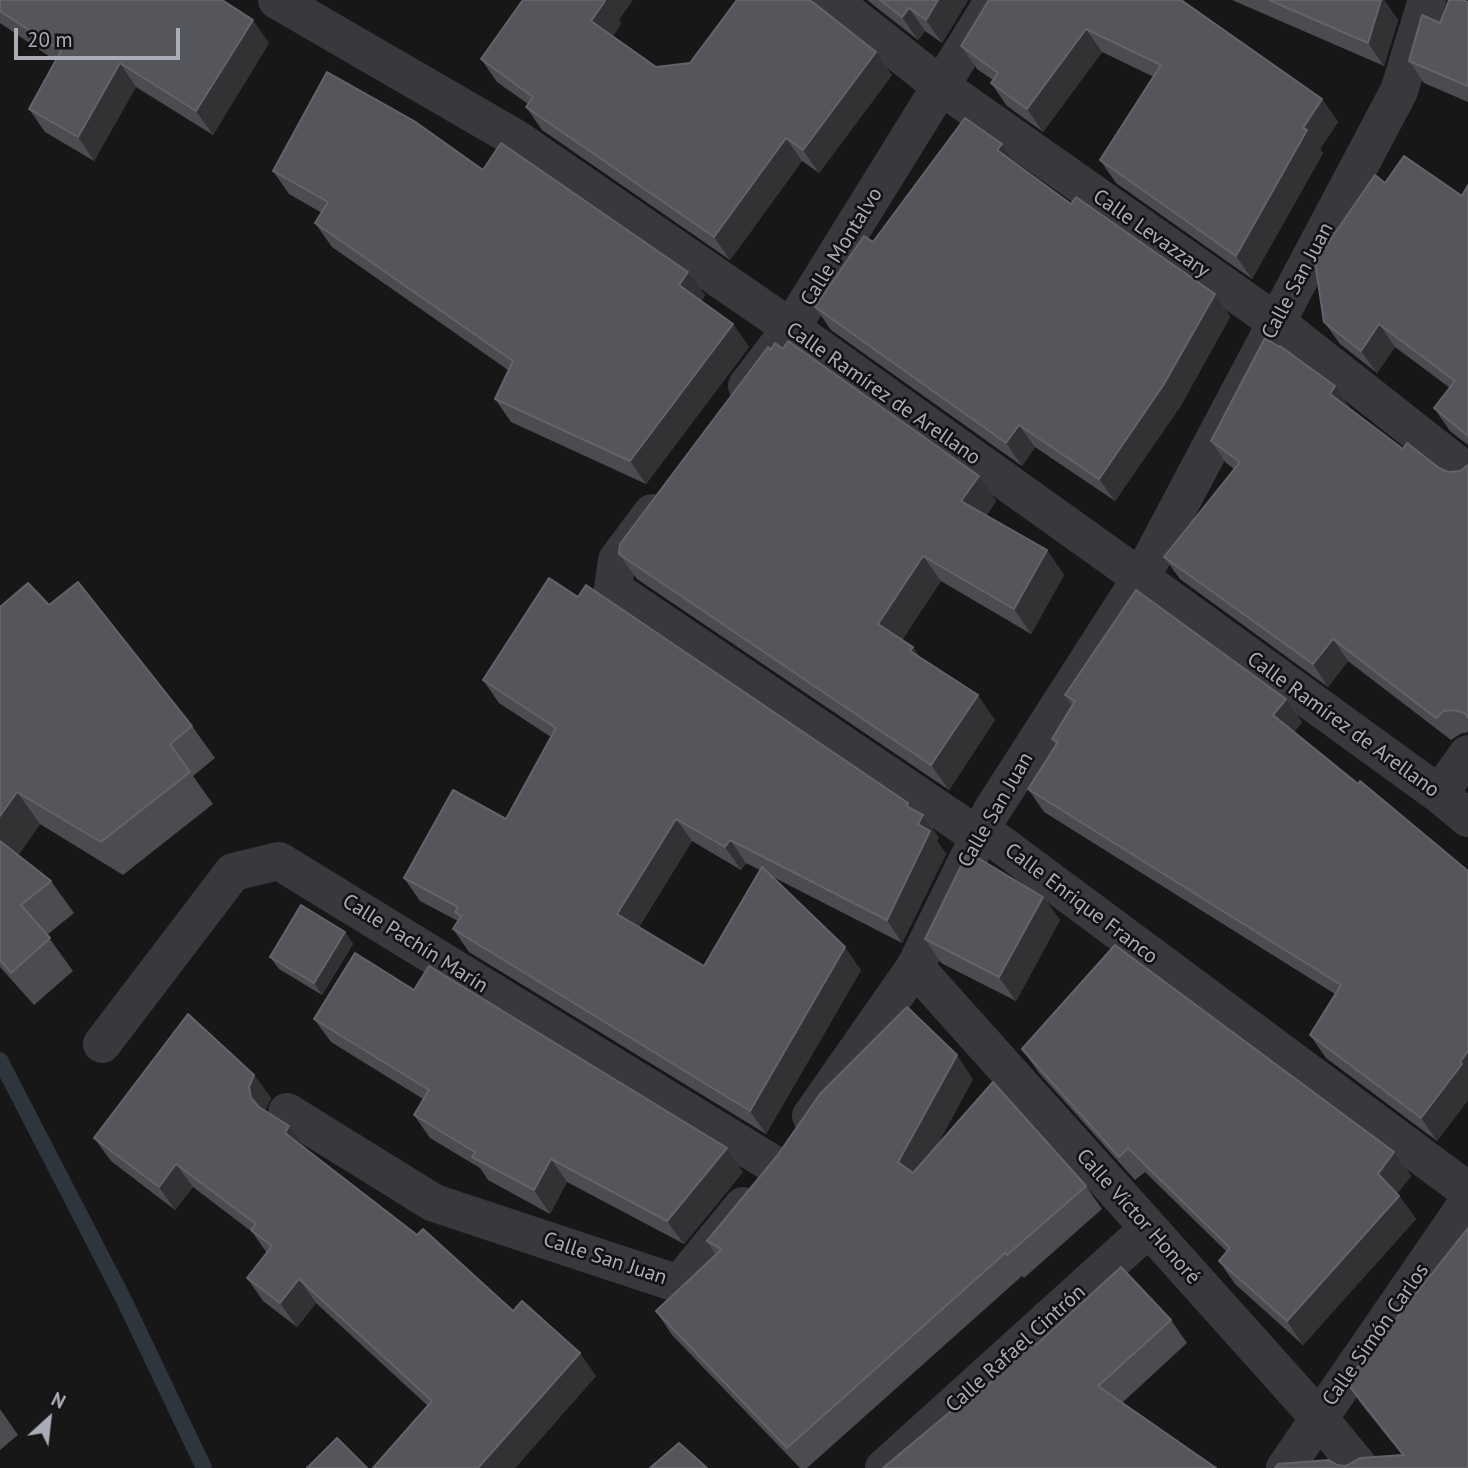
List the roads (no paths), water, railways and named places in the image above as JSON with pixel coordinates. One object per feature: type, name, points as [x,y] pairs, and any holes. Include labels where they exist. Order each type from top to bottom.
[{"type":"street","name":"Calle Ramírez de Arellano","points":[[277,0],[515,138],[791,328],[1142,578],[1454,806]]},
{"type":"street","name":"Calle Levazzary","points":[[832,0],[943,87],[1276,322],[1468,473]]},
{"type":"street","name":"Calle Montalvo","points":[[724,416],[791,328],[943,87],[994,0]]},
{"type":"street","name":"Calle San Juan","points":[[287,1112],[434,1203],[680,1284],[776,1166],[915,968],[978,836],[1142,578],[1399,91],[1427,0]]},
{"type":"street","name":"Calle Enrique Franco","points":[[675,482],[617,560],[612,589],[978,836],[998,842],[1468,1191]]},
{"type":"street","points":[[1454,806],[1468,754]]},
{"type":"street","name":"Calle Pachín Marín","points":[[102,1044],[233,873],[279,861],[776,1166]]},
{"type":"street","name":"Calle Víctor Honoré","points":[[915,968],[1319,1418],[1360,1468]]},
{"type":"street","name":"Calle Simón Carlos","points":[[1285,1468],[1468,1202]]},
{"type":"street","name":"Calle Rafael Cintrón","points":[[884,1468],[1148,1229]]},
{"type":"waterway","points":[[0,1060],[124,1300],[204,1468]]}]
